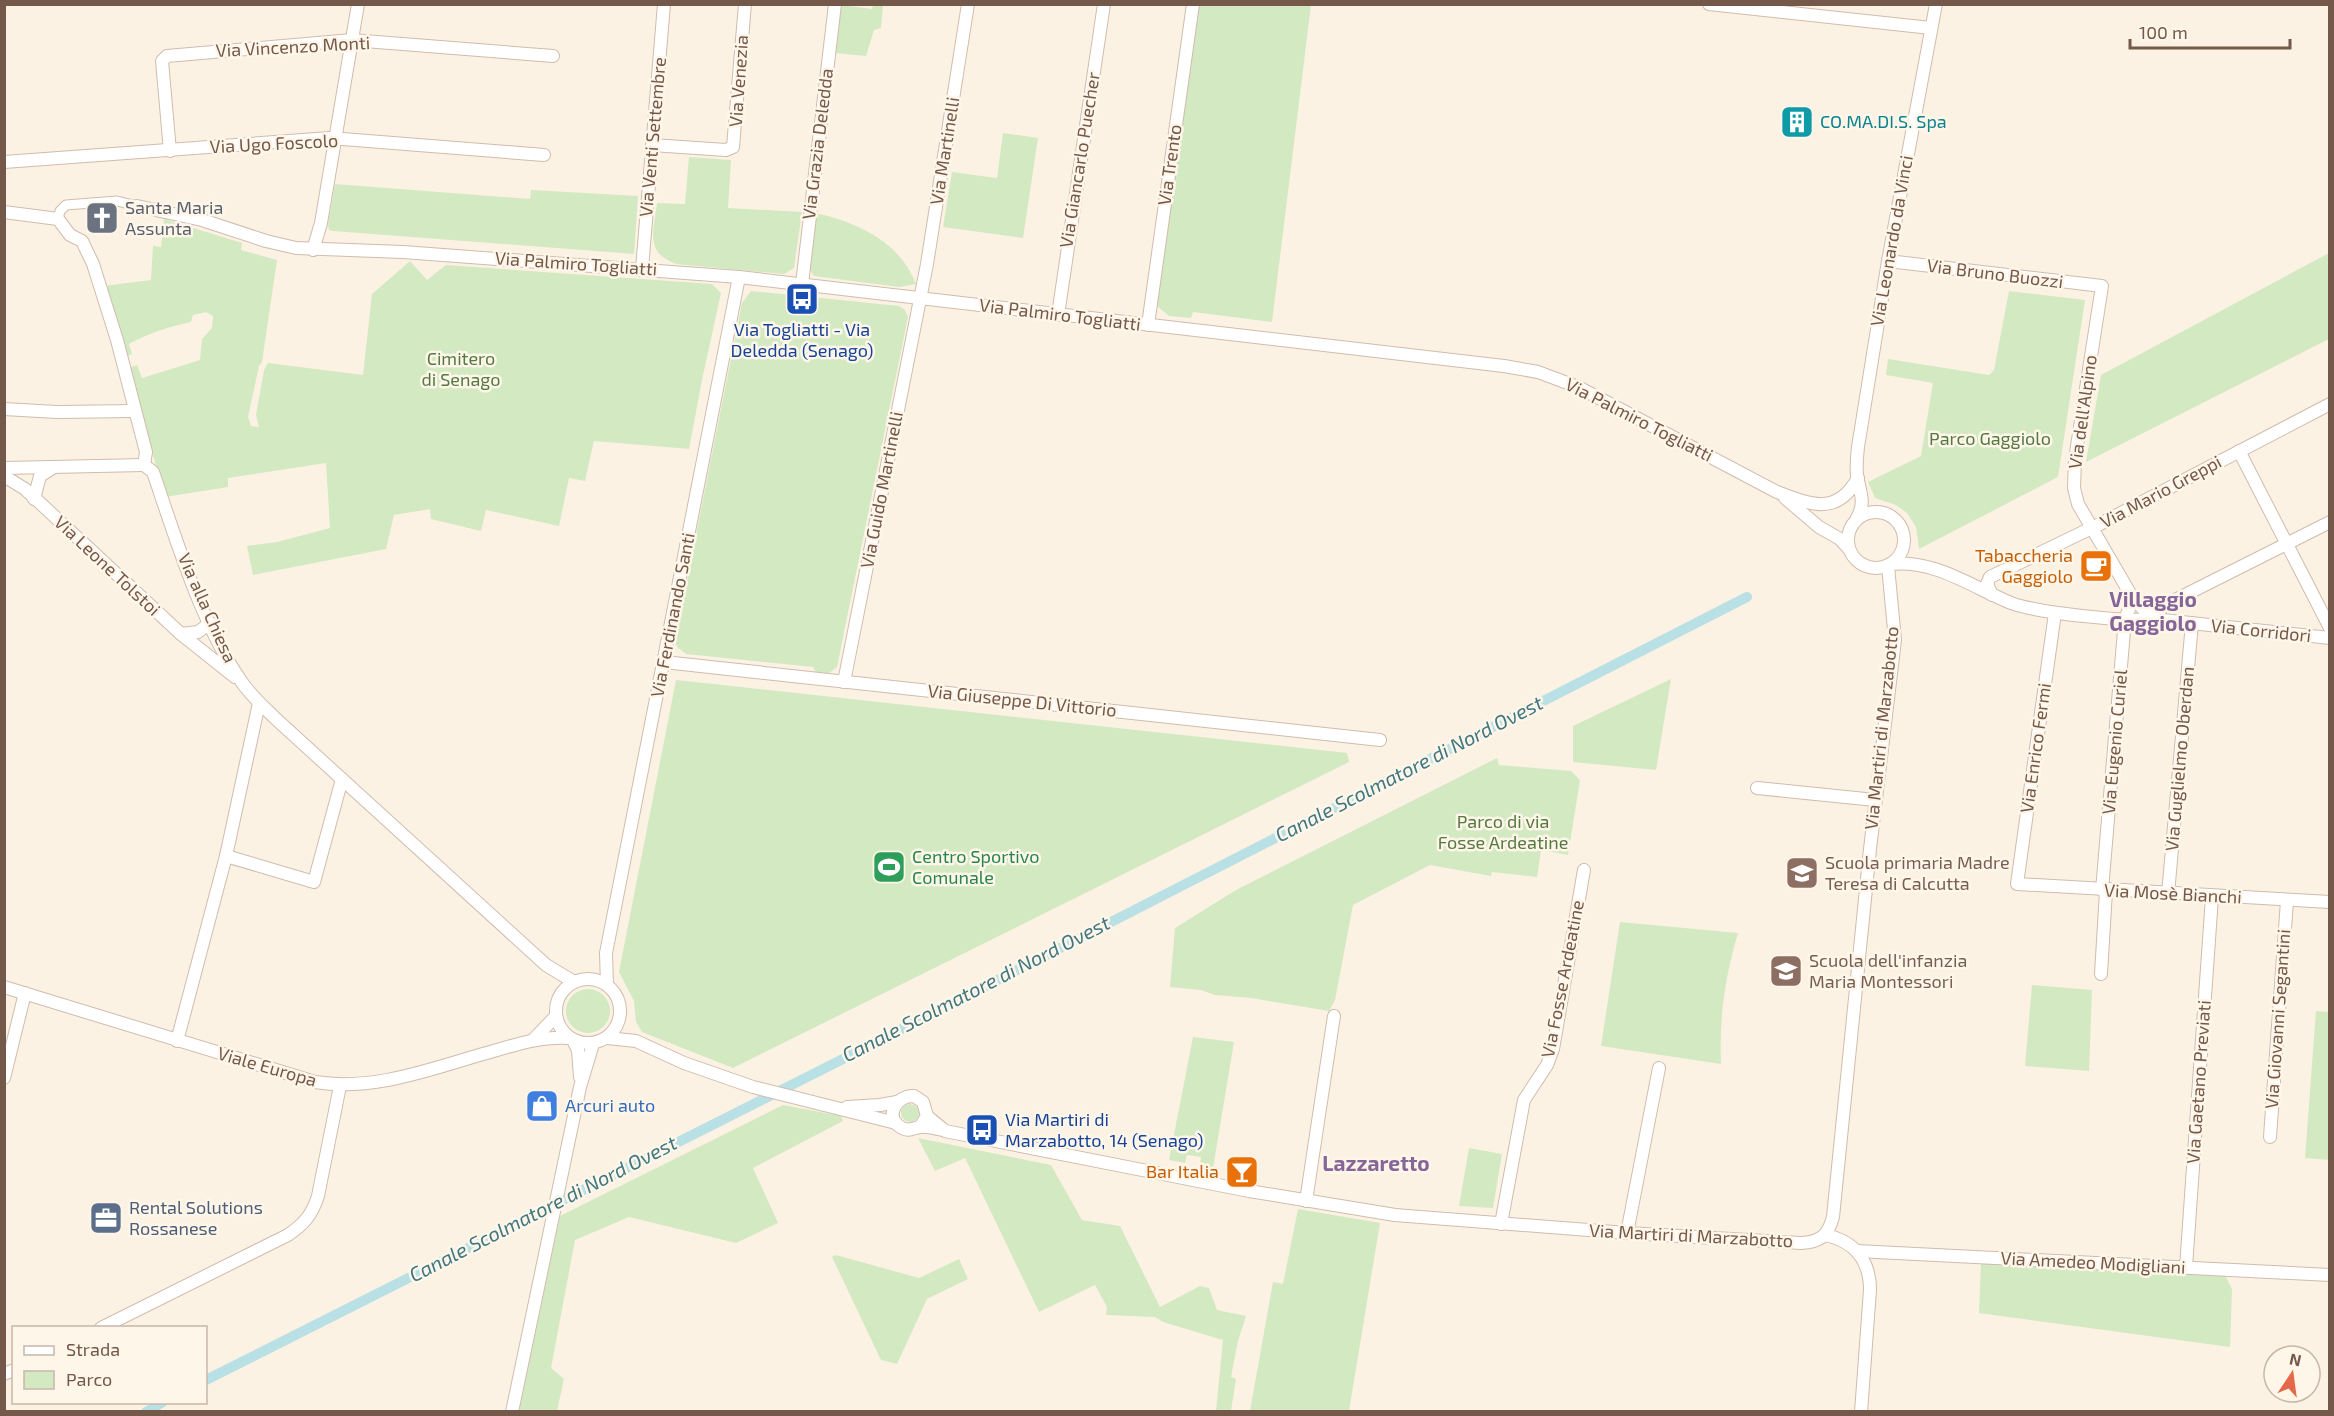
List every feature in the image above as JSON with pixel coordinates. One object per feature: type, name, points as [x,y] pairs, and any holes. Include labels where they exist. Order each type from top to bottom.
[{"type":"street","points":[[313,250],[321,223],[358,4]]},
{"type":"street","name":"Via Venti Settembre","points":[[642,269],[664,4]]},
{"type":"street","name":"Via Venezia","points":[[652,145],[726,150],[733,147],[745,4]]},
{"type":"street","name":"Via Grazia Deledda","points":[[802,284],[835,4]]},
{"type":"street","name":"Via Martinelli","points":[[919,297],[968,4]]},
{"type":"street","name":"Via Giancarlo Puecher","points":[[1058,315],[1104,4]]},
{"type":"street","name":"Via Trento","points":[[1148,325],[1193,4]]},
{"type":"street","points":[[1709,4],[1931,27]]},
{"type":"street","name":"Via Leonardo da Vinci","points":[[1854,522],[1862,511],[1862,492],[1858,478],[1858,447],[1888,261],[1936,4]]},
{"type":"street","name":"Via Vincenzo Monti","points":[[170,151],[162,61],[165,57],[352,40],[553,56]]},
{"type":"street","name":"Via Ugo Foscolo","points":[[4,162],[335,139],[544,155]]},
{"type":"street","points":[[4,212],[58,219],[60,211],[66,205],[117,201],[137,206]]},
{"type":"street","name":"Via Palmiro Togliatti","points":[[137,206],[202,220],[266,241],[313,250],[415,252],[739,277],[1402,354],[1538,372],[1605,400],[1777,492],[1813,504],[1835,503],[1844,498],[1858,478]]},
{"type":"street","name":"Via alla Chiesa","points":[[58,219],[70,235],[82,241],[93,264],[117,340],[146,452],[144,465],[153,472],[210,623],[227,659],[243,683],[259,703],[546,965],[574,982]]},
{"type":"street","points":[[321,223],[325,240],[333,249]]},
{"type":"street","name":"Via Bruno Buozzi","points":[[1888,261],[2102,286]]},
{"type":"street","name":"Via Ferdinando Santi","points":[[607,985],[606,953],[739,277]]},
{"type":"street","name":"Via dell'Alpino","points":[[2102,286],[2073,480],[2078,504],[2131,595],[2144,610],[2158,618]]},
{"type":"street","name":"Via Guido Martinelli","points":[[844,682],[919,297]]},
{"type":"street","name":"Via Mario Greppi","points":[[1961,580],[1976,581],[1990,577],[2092,528],[2330,404]]},
{"type":"street","points":[[4,409],[57,412],[135,411]]},
{"type":"street","points":[[2239,451],[2330,628]]},
{"type":"street","points":[[4,468],[144,465]]},
{"type":"street","points":[[34,499],[40,476],[55,467]]},
{"type":"street","name":"Via Leone Tolstoi","points":[[4,476],[25,489],[181,634],[243,683]]},
{"type":"street","name":"Via Palmiro Togliatti","points":[[1777,492],[1819,527],[1840,539],[1850,550]]},
{"type":"street","name":"Via Leonardo da Vinci","points":[[1862,492],[1881,512]]},
{"type":"street","points":[[1829,531],[1854,522],[1872,512],[1881,512],[1899,522],[1903,529],[1905,542],[1928,566]]},
{"type":"street","points":[[1854,522],[1848,540],[1850,550],[1859,563],[1876,568],[1911,563],[1928,566]]},
{"type":"street","points":[[2158,618],[2160,609],[2167,604],[2330,522]]},
{"type":"street","points":[[1890,565],[1900,555],[1905,542]]},
{"type":"street","name":"Via Martiri di Marzabotto","points":[[927,1116],[945,1131],[1306,1201],[1395,1215],[1627,1233],[1801,1243],[1817,1241],[1831,1226],[1834,1204],[1875,800],[1895,640],[1890,565]]},
{"type":"street","name":"Via Corridori","points":[[1928,566],[2020,606],[2055,613],[2125,619],[2158,618],[2330,638]]},
{"type":"street","name":"Via Martiri di Marzabotto","points":[[1868,567],[1876,574],[1891,598]]},
{"type":"street","points":[[1990,577],[1987,584],[1992,594]]},
{"type":"street","name":"Via Eugenio Curiel","points":[[2101,974],[2104,890],[2125,619],[2131,604],[2131,595]]},
{"type":"street","name":"Via Enrico Fermi","points":[[2017,884],[2055,613]]},
{"type":"street","points":[[181,634],[198,632],[210,623]]},
{"type":"street","name":"Via Guglielmo Oberdan","points":[[2168,894],[2192,623]]},
{"type":"street","name":"Via Giuseppe Di Vittorio","points":[[664,662],[1380,740]]},
{"type":"street","points":[[177,1041],[226,856],[259,703]]},
{"type":"street","points":[[226,856],[314,882],[342,779]]},
{"type":"street","points":[[1757,788],[1875,800]]},
{"type":"street","name":"Via Fosse Ardeatine","points":[[1501,1224],[1524,1100],[1546,1065],[1553,1049],[1584,870]]},
{"type":"street","name":"Via Mosè Bianchi","points":[[2017,884],[2330,902]]},
{"type":"street","name":"Via Gaetano Previati","points":[[2186,1267],[2212,897]]},
{"type":"street","name":"Via Giovanni Segantini","points":[[2270,1137],[2287,901]]},
{"type":"street","name":"Via Ferdinando Santi","points":[[588,979],[600,966],[606,953]]},
{"type":"street","name":"Via alla Chiesa","points":[[546,965],[560,994]]},
{"type":"street","points":[[571,1039],[593,1044],[607,1038],[617,1026],[620,1019],[619,1000],[607,985],[598,980],[588,979],[574,982],[560,994],[556,1005],[558,1025],[578,1050],[580,1087]]},
{"type":"street","name":"Viale Europa","points":[[4,987],[315,1082],[340,1086],[378,1083],[533,1040],[571,1039]]},
{"type":"street","points":[[4,1078],[25,993]]},
{"type":"street","points":[[533,1040],[556,1016]]},
{"type":"street","points":[[1306,1201],[1334,1016]]},
{"type":"street","points":[[620,1019],[636,1041]]},
{"type":"street","points":[[607,1038],[636,1041],[684,1063],[753,1087],[800,1100],[896,1123],[910,1130],[920,1127],[945,1131]]},
{"type":"street","points":[[512,1412],[580,1087],[593,1044]]},
{"type":"street","points":[[1627,1233],[1659,1068]]},
{"type":"street","points":[[105,1326],[288,1235],[301,1226],[312,1212],[318,1196],[340,1086]]},
{"type":"street","points":[[834,1107],[880,1106],[897,1102],[907,1096],[917,1098],[926,1106],[927,1116],[920,1127]]},
{"type":"street","points":[[896,1123],[893,1112],[897,1102]]},
{"type":"street","points":[[1825,1235],[1844,1240],[1857,1251],[1866,1264],[1870,1280],[1861,1412]]},
{"type":"street","name":"Via Amedeo Modigliani","points":[[1857,1251],[2330,1275]]},
{"type":"green space","points":[[841,5],[872,9],[873,5],[883,5],[881,28],[874,30],[866,56],[835,53]]},
{"type":"green space","points":[[1199,5],[1311,5],[1272,322],[1193,312],[1191,318],[1169,316],[1157,306]]},
{"type":"green space","points":[[1003,133],[1038,138],[1023,238],[943,227],[952,172],[997,178]]},
{"type":"green space","points":[[689,157],[731,160],[728,208],[802,212],[794,268],[784,274],[676,264],[659,253],[653,240],[657,203],[685,204]]},
{"type":"green space","points":[[335,184],[530,199],[531,190],[638,196],[634,254],[333,231],[329,230],[328,225]]},
{"type":"green space","points":[[816,213],[847,222],[888,245],[909,269],[916,284],[899,287],[814,276],[809,269]]},
{"type":"green space","name":"Cimitero di Senago","points":[[164,219],[242,243],[241,250],[277,260],[262,362],[259,366],[248,417],[251,426],[259,427],[256,415],[264,370],[268,363],[363,375],[372,294],[410,261],[427,280],[446,265],[712,284],[721,293],[689,449],[594,441],[585,481],[569,478],[559,526],[486,510],[481,531],[431,519],[430,509],[394,515],[386,549],[253,575],[247,546],[277,542],[330,528],[326,463],[228,478],[228,487],[165,497],[128,368],[137,365],[142,378],[200,360],[202,339],[212,328],[213,316],[206,312],[193,315],[191,322],[136,340],[129,344],[132,354],[125,358],[103,286],[151,280],[153,246],[161,247]]},
{"type":"green space","points":[[2329,253],[2329,339],[2086,462],[2101,375]]},
{"type":"green space","points":[[751,291],[899,306],[905,310],[908,317],[837,667],[823,675],[817,675],[813,667],[686,654],[677,647],[675,641],[742,303]]},
{"type":"green space","name":"Parco Gaggiolo","points":[[2009,291],[2085,300],[2058,477],[1919,549],[1916,527],[1907,513],[1896,505],[1875,498],[1868,482],[1921,456],[1933,383],[1886,375],[1888,359],[1989,375],[1994,370]]},
{"type":"green space","points":[[1671,679],[1656,770],[1573,762],[1573,726]]},
{"type":"green space","name":"Centro Sportivo Comunale","points":[[676,680],[1347,753],[1349,762],[733,1068],[642,1032],[636,1022],[634,1001],[619,972]]},
{"type":"green space","name":"Parco di via Fosse Ardeatine","points":[[1497,758],[1499,765],[1571,771],[1580,780],[1568,855],[1541,850],[1537,877],[1492,872],[1491,876],[1430,865],[1353,905],[1335,1000],[1329,1011],[1170,987],[1175,928],[1236,890]]},
{"type":"green space","points":[[1620,922],[1738,933],[1724,998],[1721,1064],[1601,1046]]},
{"type":"green space","points":[[2032,985],[2092,990],[2089,1071],[2025,1066]]},
{"type":"green space","points":[[588,989],[597,990],[604,995],[609,1002],[609,1020],[604,1027],[597,1032],[588,1033],[579,1032],[572,1027],[567,1020],[566,1011],[567,1002],[572,995],[579,990]]},
{"type":"green space","points":[[2316,1011],[2329,1012],[2329,1160],[2305,1158]]},
{"type":"green space","points":[[1193,1037],[1234,1042],[1213,1168],[1200,1166],[1201,1157],[1187,1155],[1185,1163],[1169,1160]]},
{"type":"green space","points":[[910,1104],[916,1107],[919,1113],[916,1119],[910,1122],[904,1119],[901,1113],[904,1107]]},
{"type":"green space","points":[[783,1105],[841,1116],[843,1121],[753,1168],[778,1223],[736,1243],[629,1217],[575,1240],[551,1368],[564,1379],[557,1411],[519,1411],[560,1216]]},
{"type":"green space","points":[[918,1138],[1051,1165],[1082,1220],[1120,1226],[1160,1307],[1200,1286],[1209,1288],[1217,1310],[1246,1316],[1231,1377],[1236,1379],[1231,1411],[1216,1411],[1223,1340],[1163,1322],[1155,1317],[1106,1315],[1107,1307],[1095,1285],[1039,1312],[965,1158],[935,1171]]},
{"type":"green space","points":[[1469,1148],[1502,1154],[1493,1208],[1459,1206]]},
{"type":"green space","points":[[1298,1209],[1380,1223],[1349,1411],[1250,1411],[1273,1282],[1283,1284]]},
{"type":"green space","points":[[836,1255],[919,1278],[959,1259],[968,1279],[927,1299],[897,1364],[881,1360],[832,1257]]},
{"type":"green space","points":[[1981,1263],[2224,1273],[2232,1289],[2230,1347],[1979,1313]]},
{"type":"waterway","name":"Canale Scolmatore di Nord Ovest","points":[[207,1379],[841,1060],[1747,597]]},
{"type":"waterway","name":"Canale Scolmatore di Nord Ovest","points":[[146,1412],[160,1404]]},
{"type":"place","name":"CO.MA.DI.S. Spa","points":[[1797,122]]},
{"type":"place","name":"Santa Maria Assunta","points":[[102,218]]},
{"type":"place","name":"Via Togliatti - Via Deledda (Senago)","points":[[802,299]]},
{"type":"place","name":"Tabaccheria Gaggiolo","points":[[2096,566]]},
{"type":"place","name":"Centro Sportivo Comunale","points":[[889,867]]},
{"type":"place","name":"Scuola primaria Madre Teresa di Calcutta","points":[[1802,873]]},
{"type":"place","name":"Scuola dell'infanzia Maria Montessori","points":[[1786,971]]},
{"type":"place","name":"Arcuri auto","points":[[542,1106]]},
{"type":"place","name":"Via Martiri di Marzabotto, 14 (Senago)","points":[[982,1130]]},
{"type":"place","name":"Bar Italia","points":[[1242,1172]]},
{"type":"place","name":"Rental Solutions Rossanese","points":[[106,1218]]},
{"type":"district","name":"Villaggio Gaggiolo","points":[[2153,612]]},
{"type":"district","name":"Lazzaretto","points":[[1376,1164]]}]
